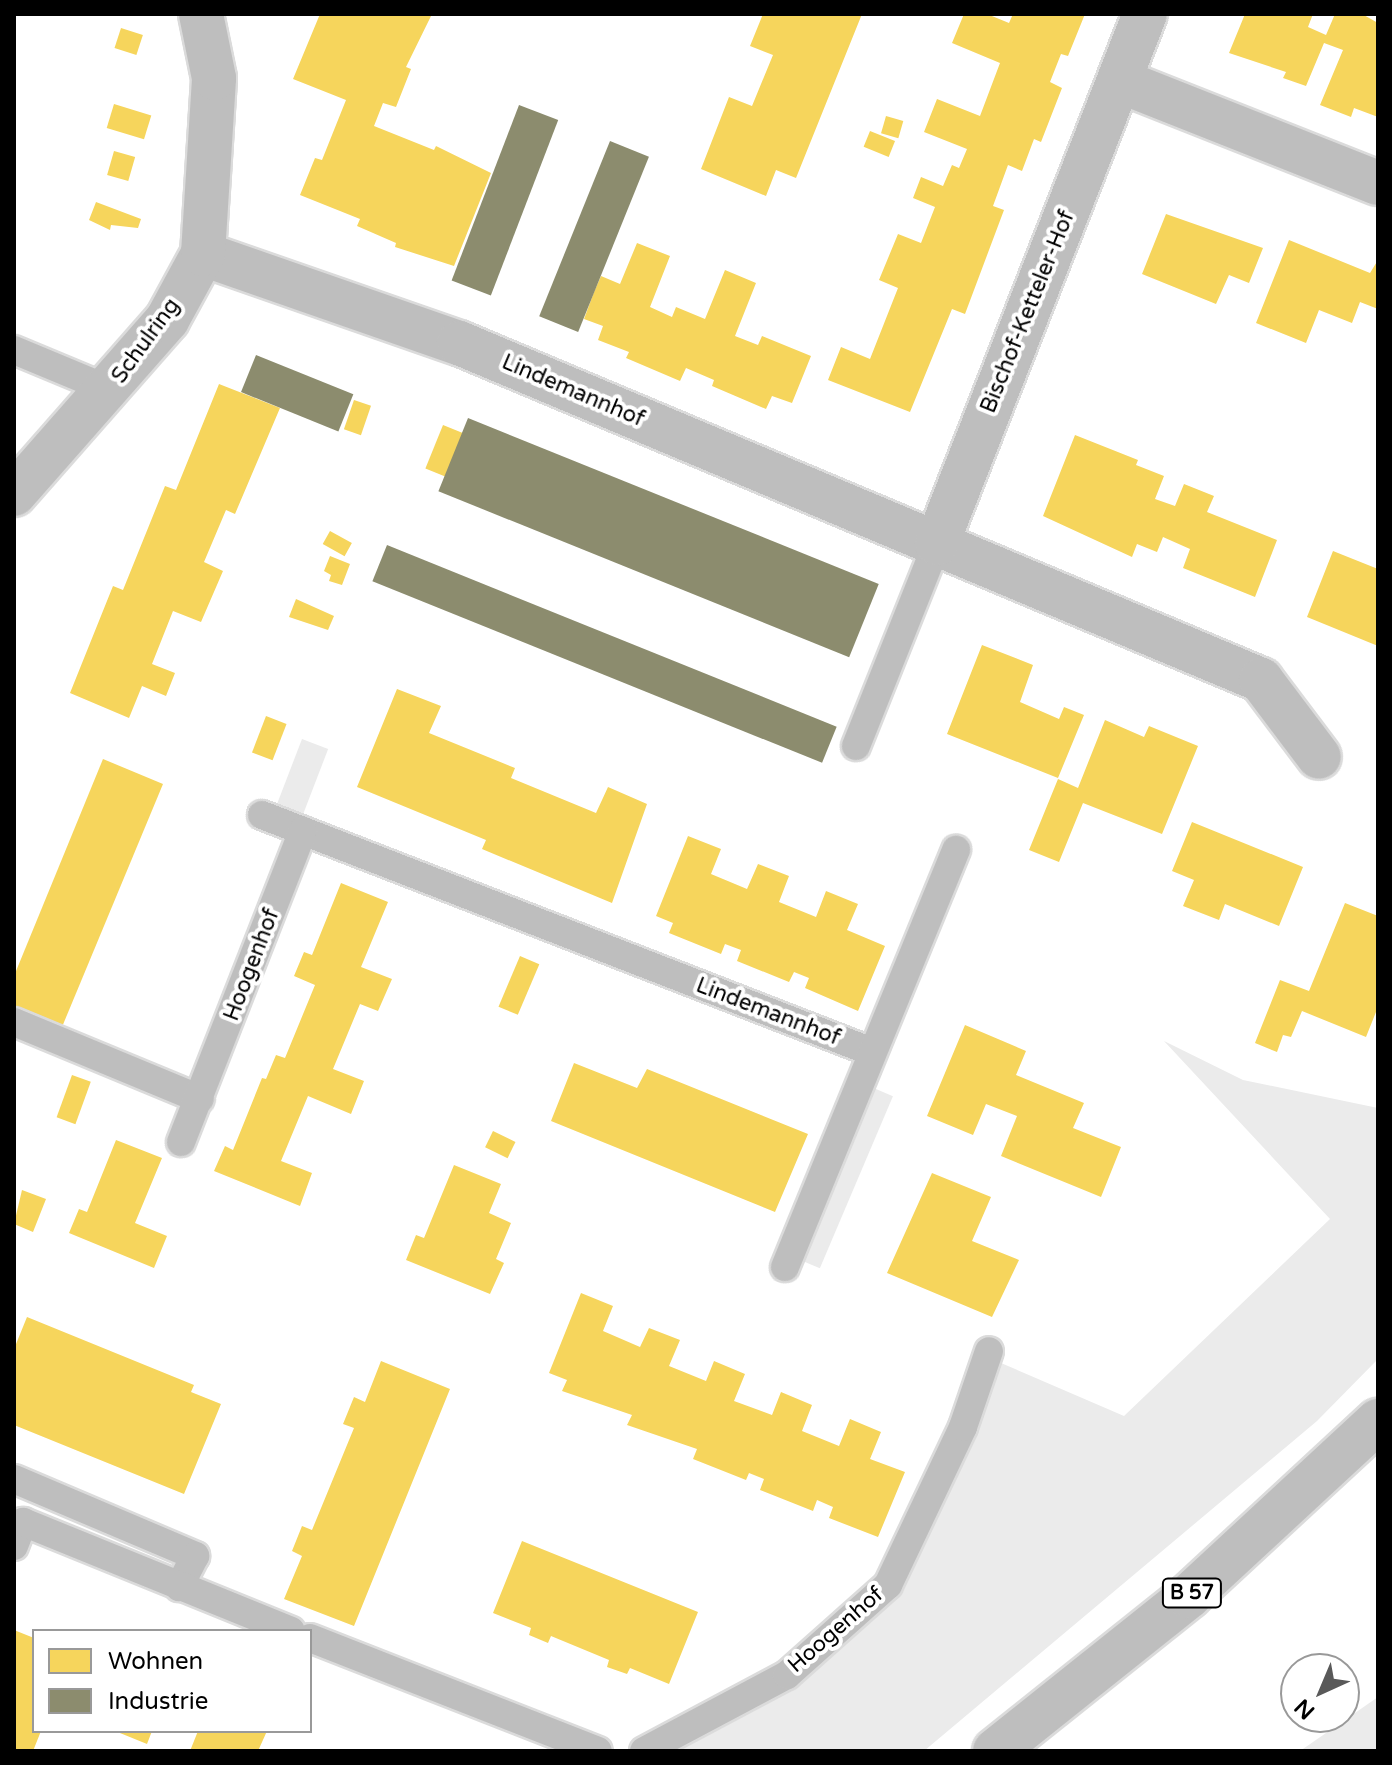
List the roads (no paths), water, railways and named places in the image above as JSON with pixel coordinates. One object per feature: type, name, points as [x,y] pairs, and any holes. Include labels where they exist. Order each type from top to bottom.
[{"type":"street","name":"Schulring","points":[[14,494],[110,390],[167,320],[203,254],[214,78],[201,14]]},
{"type":"street","name":"Bischof-Ketteler-Hof","points":[[937,543],[1145,14]]},
{"type":"street","points":[[1120,81],[1378,183]]},
{"type":"street","name":"Lindemannhof","points":[[203,254],[459,343],[1261,680],[1319,757]]},
{"type":"street","name":"B 57","points":[[995,1751],[1189,1596],[1378,1421]]},
{"type":"lane","points":[[14,350],[110,390]]},
{"type":"lane","points":[[856,746],[937,543]]},
{"type":"lane","name":"Lindemannhof","points":[[262,815],[872,1052]]},
{"type":"lane","name":"Hoogenhof","points":[[181,1142],[303,831]]},
{"type":"lane","points":[[785,1267],[956,850]]},
{"type":"lane","points":[[14,1022],[200,1099]]},
{"type":"lane","name":"Hoogenhof","points":[[644,1751],[787,1675],[888,1585],[963,1427],[989,1351]]},
{"type":"lane","points":[[14,1479],[195,1556],[179,1587]]},
{"type":"lane","points":[[17,1529],[286,1629]]},
{"type":"lane","points":[[312,1639],[598,1751]]}]
